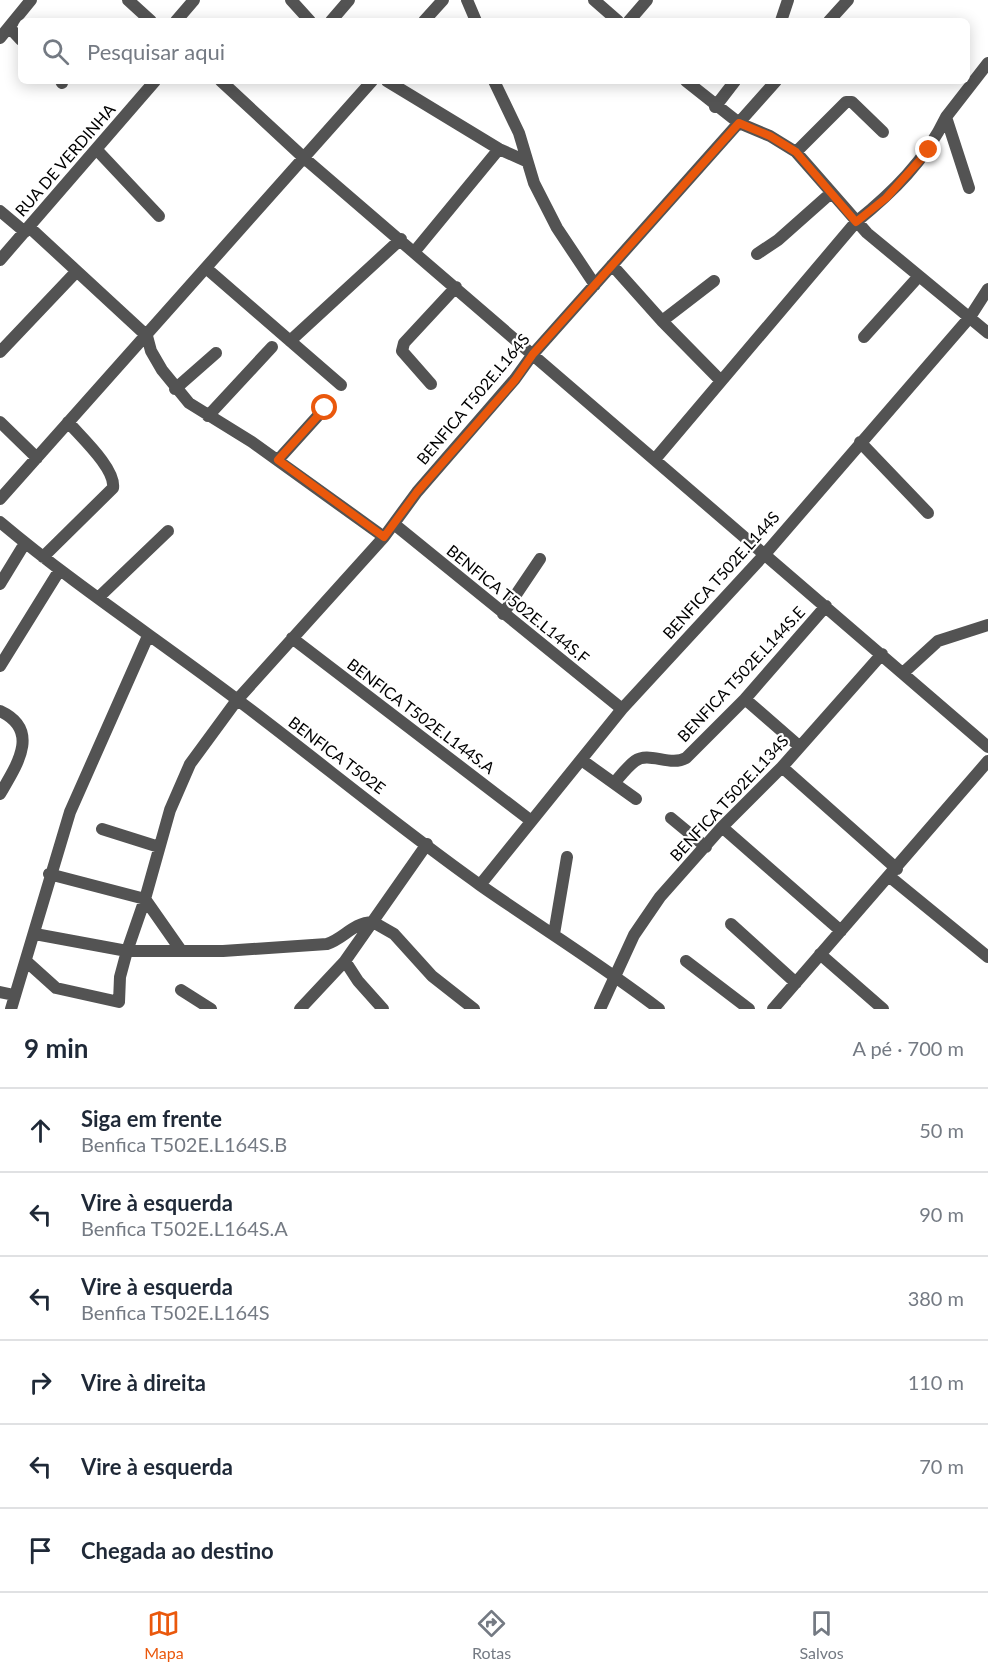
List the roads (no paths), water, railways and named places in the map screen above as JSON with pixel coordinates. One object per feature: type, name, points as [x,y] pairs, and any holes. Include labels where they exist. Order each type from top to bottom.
[{"type":"street","points":[[0,38],[31,0]]},
{"type":"street","points":[[128,0],[149,18]]},
{"type":"street","points":[[179,18],[194,0]]},
{"type":"street","points":[[291,0],[307,18]]},
{"type":"street","points":[[334,18],[349,0]]},
{"type":"street","points":[[427,18],[443,0]]},
{"type":"street","points":[[467,0],[475,18]]},
{"type":"street","points":[[594,0],[615,18]]},
{"type":"street","points":[[632,18],[647,0]]},
{"type":"street","points":[[781,18],[788,0]]},
{"type":"street","points":[[832,18],[848,0]]},
{"type":"street","points":[[9,27],[18,37]]},
{"type":"street","points":[[656,458],[856,222],[886,198],[923,157],[946,117],[988,63]]},
{"type":"street","name":"RUA DE VERDINHA","points":[[0,260],[151,84]]},
{"type":"street","points":[[224,84],[303,157],[656,458],[988,747]]},
{"type":"street","points":[[0,499],[369,84]]},
{"type":"street","points":[[392,84],[499,149],[526,160]]},
{"type":"street","points":[[495,84],[519,133],[526,160],[556,228],[595,285]]},
{"type":"street","points":[[689,84],[715,107],[739,123],[770,136],[796,152],[856,222],[988,333]]},
{"type":"street","points":[[715,107],[733,84]]},
{"type":"street","name":"BENFICA T502E.L164S","points":[[26,961],[56,988],[119,1002],[120,977],[127,951],[145,899],[170,810],[190,764],[237,700],[384,537],[434,471],[515,380],[533,354],[773,84]]},
{"type":"street","points":[[796,152],[846,102],[852,102],[883,132]]},
{"type":"street","points":[[946,117],[969,188]]},
{"type":"street","points":[[96,149],[159,216]]},
{"type":"street","points":[[415,251],[499,149]]},
{"type":"street","points":[[757,254],[778,240],[831,193]]},
{"type":"street","points":[[0,211],[27,230],[147,336],[151,351],[175,389],[189,403],[278,460],[384,537]]},
{"type":"street","points":[[290,341],[401,239]]},
{"type":"street","points":[[612,265],[662,321],[721,381]]},
{"type":"street","points":[[206,268],[340,385]]},
{"type":"street","points":[[0,352],[76,272]]},
{"type":"street","points":[[864,337],[919,276]]},
{"type":"street","points":[[662,321],[714,281]]},
{"type":"street","points":[[431,384],[407,359],[402,351],[404,343],[456,287]]},
{"type":"street","name":"BENFICA T502E.L144S","points":[[480,885],[530,820],[583,760],[622,709],[765,554],[970,317],[988,289]]},
{"type":"street","points":[[208,416],[272,347]]},
{"type":"street","points":[[175,389],[216,353]]},
{"type":"street","points":[[278,460],[325,408]]},
{"type":"street","points":[[0,422],[37,458]]},
{"type":"street","points":[[43,557],[113,488],[114,481],[106,466],[68,422]]},
{"type":"street","points":[[860,442],[928,513]]},
{"type":"street","name":"BENFICA T502E","points":[[0,522],[59,572],[99,597],[480,885],[615,975],[659,1009]]},
{"type":"street","name":"BENFICA T502E.L144S.F","points":[[394,524],[502,614],[622,709]]},
{"type":"street","points":[[99,597],[168,531]]},
{"type":"street","points":[[0,584],[25,543]]},
{"type":"street","points":[[502,614],[540,560]]},
{"type":"street","points":[[0,666],[59,572]]},
{"type":"street","name":"BENFICA T502E.L144S.E","points":[[615,782],[636,760],[643,758],[679,762],[745,699],[826,606]]},
{"type":"street","points":[[903,673],[938,641],[988,626]]},
{"type":"street","points":[[11,1009],[35,934],[49,874],[70,812],[148,636]]},
{"type":"street","name":"BENFICA T502E.L144S.A","points":[[292,638],[530,820]]},
{"type":"street","name":"BENFICA T502E.L134S","points":[[600,1009],[634,935],[660,897],[722,827],[782,767],[882,654]]},
{"type":"street","points":[[745,699],[800,746]]},
{"type":"street","points":[[0,711],[18,723],[24,739],[11,776],[0,794]]},
{"type":"street","points":[[583,760],[636,799]]},
{"type":"street","points":[[775,1008],[988,761]]},
{"type":"street","points":[[782,767],[893,873],[986,950]]},
{"type":"street","points":[[671,818],[705,847]]},
{"type":"street","points":[[722,827],[841,931]]},
{"type":"street","points":[[102,829],[159,847]]},
{"type":"street","points":[[300,1009],[345,961],[427,844]]},
{"type":"street","points":[[554,934],[567,857]]},
{"type":"street","points":[[49,874],[145,899],[180,949]]},
{"type":"street","points":[[35,934],[127,951],[180,949],[223,951],[327,944],[338,940],[354,925],[373,922],[393,934],[432,976],[474,1009]]},
{"type":"street","points":[[731,924],[796,983]]},
{"type":"street","points":[[820,954],[883,1009]]},
{"type":"street","points":[[345,961],[358,981],[383,1009]]},
{"type":"street","points":[[686,961],[749,1009]]},
{"type":"street","points":[[181,990],[211,1009]]},
{"type":"street","points":[[0,992],[14,995]]}]
